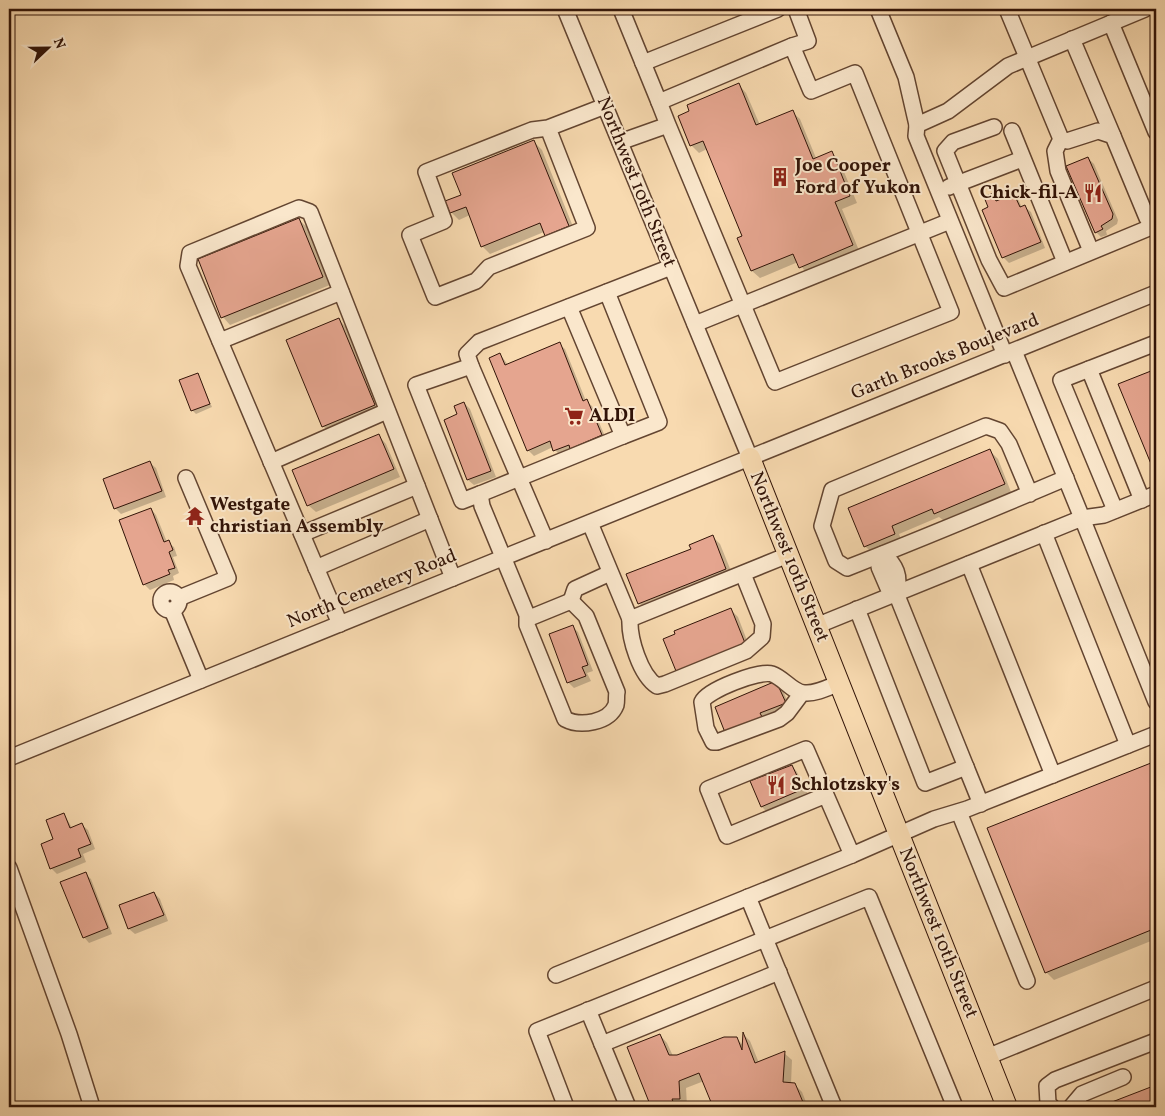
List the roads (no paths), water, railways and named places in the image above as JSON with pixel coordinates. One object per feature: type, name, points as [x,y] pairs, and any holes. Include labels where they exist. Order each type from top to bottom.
[{"type":"main road","name":"Northwest 10th Street","points":[[750,458],[1007,1107]]},
{"type":"street","name":"Northwest 10th Street","points":[[565,9],[750,458]]},
{"type":"street","points":[[621,9],[668,125],[745,304],[775,382],[951,312],[855,73],[811,91],[792,46]]},
{"type":"street","points":[[643,63],[778,9]]},
{"type":"street","points":[[659,102],[808,41],[796,9]]},
{"type":"street","points":[[878,9],[906,77],[917,125],[916,136],[950,221],[969,268],[1066,478],[1156,702]]},
{"type":"street","points":[[1007,9],[1061,139],[1055,152],[1058,171],[1091,251]]},
{"type":"street","points":[[917,125],[948,111],[1008,66],[1141,10]]},
{"type":"street","points":[[1111,23],[1156,132]]},
{"type":"street","points":[[1072,40],[1147,218],[1156,225]]},
{"type":"street","points":[[548,128],[587,228],[490,267],[476,281],[435,297],[410,235],[444,221],[426,172],[532,130],[548,128],[605,106]]},
{"type":"street","points":[[620,142],[668,125]]},
{"type":"street","points":[[994,126],[953,142],[945,150],[989,260],[1004,288],[1156,225]]},
{"type":"street","points":[[1012,131],[1065,262]]},
{"type":"street","points":[[1061,139],[1067,141],[1098,131],[1113,136]]},
{"type":"street","points":[[938,191],[1022,159]]},
{"type":"street","points":[[340,624],[188,266],[190,253],[208,245],[299,208],[310,212],[453,578]]},
{"type":"street","points":[[695,324],[950,221]]},
{"type":"street","points":[[969,268],[989,260]]},
{"type":"street","points":[[546,541],[467,354],[479,342],[671,266]]},
{"type":"street","points":[[220,341],[341,292]]},
{"type":"street","points":[[471,366],[416,385],[462,501],[519,480],[659,422],[607,292]]},
{"type":"street","name":"Garth Brooks Boulevard","points":[[750,458],[1156,293]]},
{"type":"street","points":[[569,307],[623,436]]},
{"type":"street","points":[[1114,510],[1061,380],[1156,343]]},
{"type":"street","points":[[816,626],[1082,518],[1104,515],[1149,497],[1089,369]]},
{"type":"street","points":[[271,462],[387,411]]},
{"type":"street","points":[[1030,494],[1009,444],[1000,431],[986,426],[832,490],[822,526],[836,561],[847,568],[1030,494],[1066,478]]},
{"type":"street","name":"North Cemetery Road","points":[[9,758],[750,458]]},
{"type":"street","points":[[186,478],[228,578],[176,604],[201,680]]},
{"type":"street","points":[[302,534],[417,486]]},
{"type":"street","points":[[480,494],[482,506],[565,719],[582,724],[611,713],[616,704],[617,692],[586,616],[571,601]]},
{"type":"street","points":[[316,568],[430,519]]},
{"type":"street","points":[[590,523],[630,619],[630,637],[650,680],[656,686],[661,686],[746,651],[762,637],[764,624],[743,574]]},
{"type":"street","points":[[1044,533],[1128,746]]},
{"type":"street","points":[[883,554],[879,567],[888,588],[896,593],[981,804]]},
{"type":"street","points":[[630,619],[788,555]]},
{"type":"street","points":[[969,564],[1053,775]]},
{"type":"street","points":[[527,619],[571,601],[575,589],[610,573]]},
{"type":"street","points":[[857,609],[925,783],[966,767]]},
{"type":"street","points":[[802,693],[787,713],[773,722],[717,742],[713,742],[708,734],[702,702],[704,697],[714,690],[762,673],[770,673],[802,693],[809,693],[839,683]]},
{"type":"street","points":[[556,975],[934,819],[981,804],[1156,734]]},
{"type":"street","points":[[826,795],[727,836],[708,790],[806,749],[852,854]]},
{"type":"street","points":[[959,812],[1028,981]]},
{"type":"street","points":[[9,868],[69,1034],[92,1107]]},
{"type":"street","points":[[748,896],[834,1107]]},
{"type":"street","points":[[566,1107],[536,1031],[869,897],[955,1107]]},
{"type":"street","points":[[602,1044],[779,972]]},
{"type":"street","points":[[987,1057],[1156,988]]},
{"type":"street","points":[[588,1010],[628,1107]]},
{"type":"street","points":[[1052,1107],[1048,1103],[1047,1086],[1055,1080],[1156,1041]]},
{"type":"street","points":[[1071,1107],[1082,1094],[1123,1077]]},
{"type":"place","name":"Joe Cooper Ford of Yukon","points":[[780,177]]},
{"type":"place","name":"Chick-fil-A","points":[[1093,193]]},
{"type":"place","name":"ALDI","points":[[574,416]]},
{"type":"place","name":"Westgate christian Assembly","points":[[195,516]]},
{"type":"place","name":"Schlotzsky's","points":[[776,785]]}]
